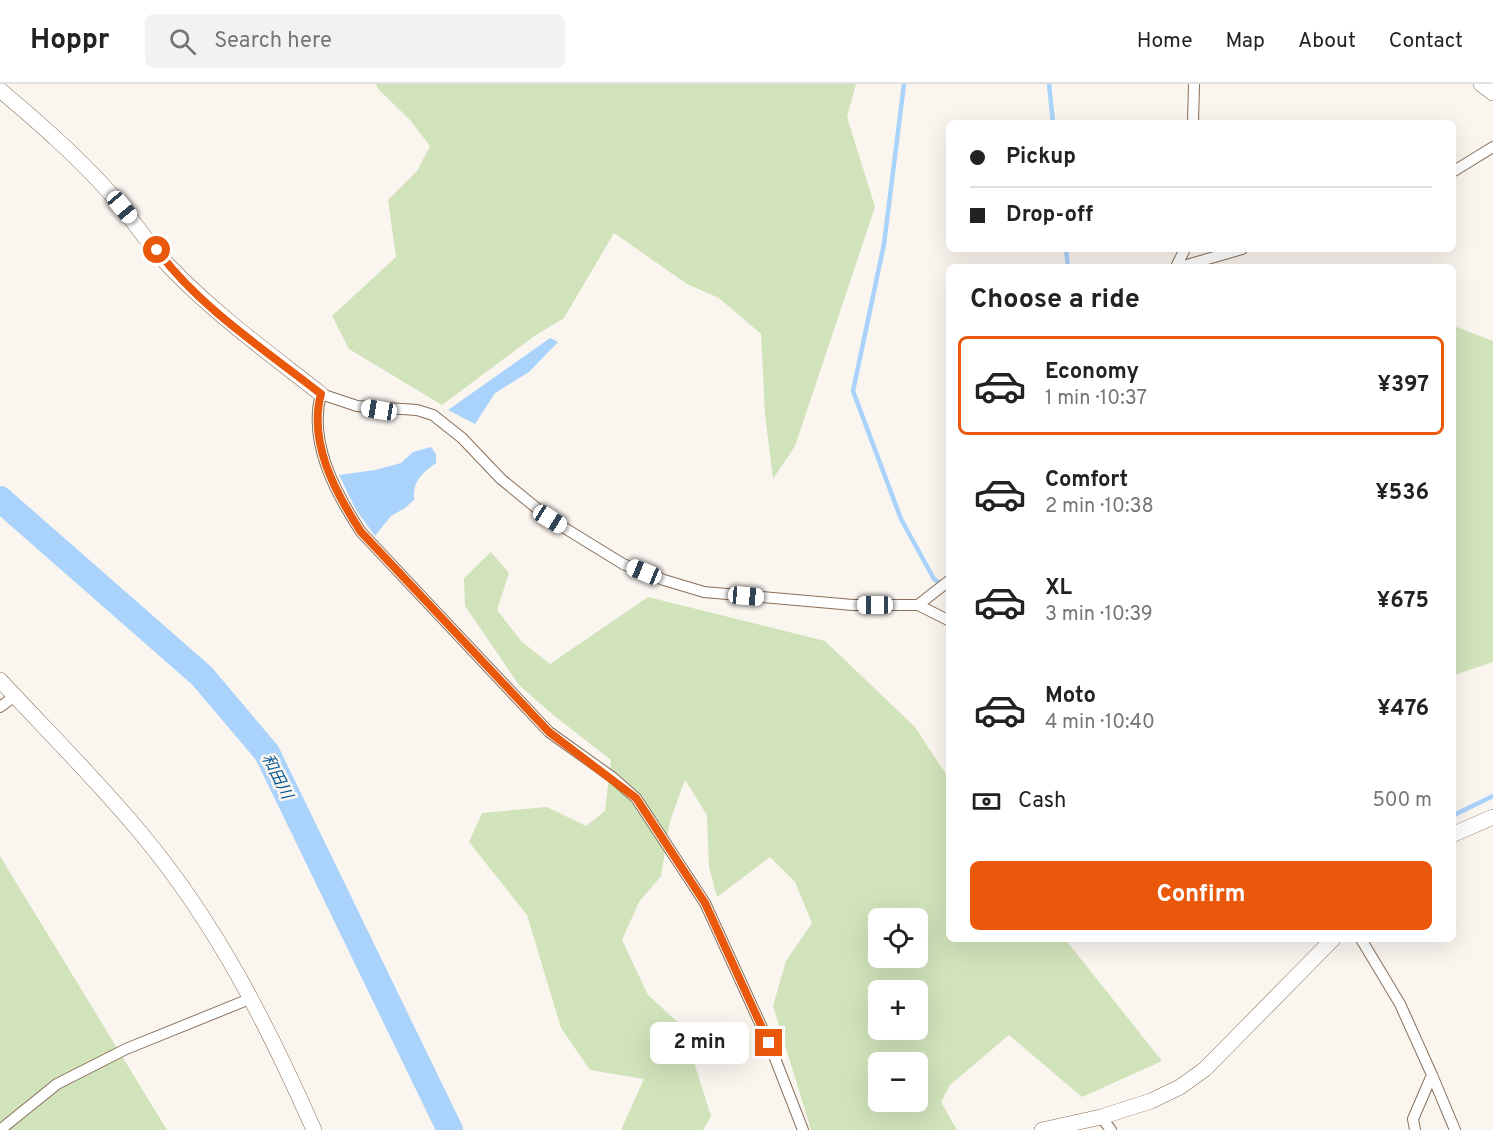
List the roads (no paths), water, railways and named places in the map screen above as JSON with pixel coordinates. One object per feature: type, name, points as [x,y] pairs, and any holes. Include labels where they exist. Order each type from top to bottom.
[{"type":"street","points":[[1193,120],[1194,84]]},
{"type":"street","points":[[1481,84],[1493,93]]},
{"type":"street","points":[[0,90],[51,131],[85,165],[134,220],[168,265],[191,288],[321,394],[357,406],[379,410],[417,410],[433,415],[449,426],[501,479],[550,519],[623,564],[704,592],[853,605],[918,605],[946,619]]},
{"type":"street","points":[[1456,170],[1493,147]]},
{"type":"street","points":[[1189,264],[1231,252]]},
{"type":"street","points":[[321,394],[316,410],[317,427],[329,473],[341,501],[361,532],[549,732],[636,798],[699,894],[769,1043],[803,1130]]},
{"type":"street","points":[[918,605],[946,583]]},
{"type":"street","points":[[0,680],[146,838],[218,938],[252,998],[314,1130]]},
{"type":"street","points":[[0,707],[15,696]]},
{"type":"street","points":[[1456,833],[1493,817]]},
{"type":"street","points":[[1042,1130],[1101,1117],[1151,1101],[1180,1087],[1205,1069],[1330,942]]},
{"type":"street","points":[[1363,942],[1400,1004],[1455,1130]]},
{"type":"street","points":[[0,1130],[57,1084],[126,1049],[252,998]]},
{"type":"street","points":[[1415,1130],[1413,1119],[1432,1075]]},
{"type":"street","points":[[1101,1117],[1111,1130]]},
{"type":"water","points":[[550,338],[558,342],[529,372],[495,393],[475,424],[448,410]]},
{"type":"water","points":[[431,447],[436,454],[436,463],[419,478],[414,500],[391,516],[375,536],[356,510],[339,475],[375,470],[401,463],[413,452]]},
{"type":"waterway","points":[[904,84],[884,244],[853,391],[901,519],[934,579],[946,587]]},
{"type":"waterway","points":[[1049,84],[1053,120]]},
{"type":"waterway","points":[[1066,252],[1068,264]]},
{"type":"waterway","name":"和田川","points":[[0,499],[202,676],[267,753],[450,1130]]},
{"type":"waterway","points":[[1456,814],[1493,796]]}]
